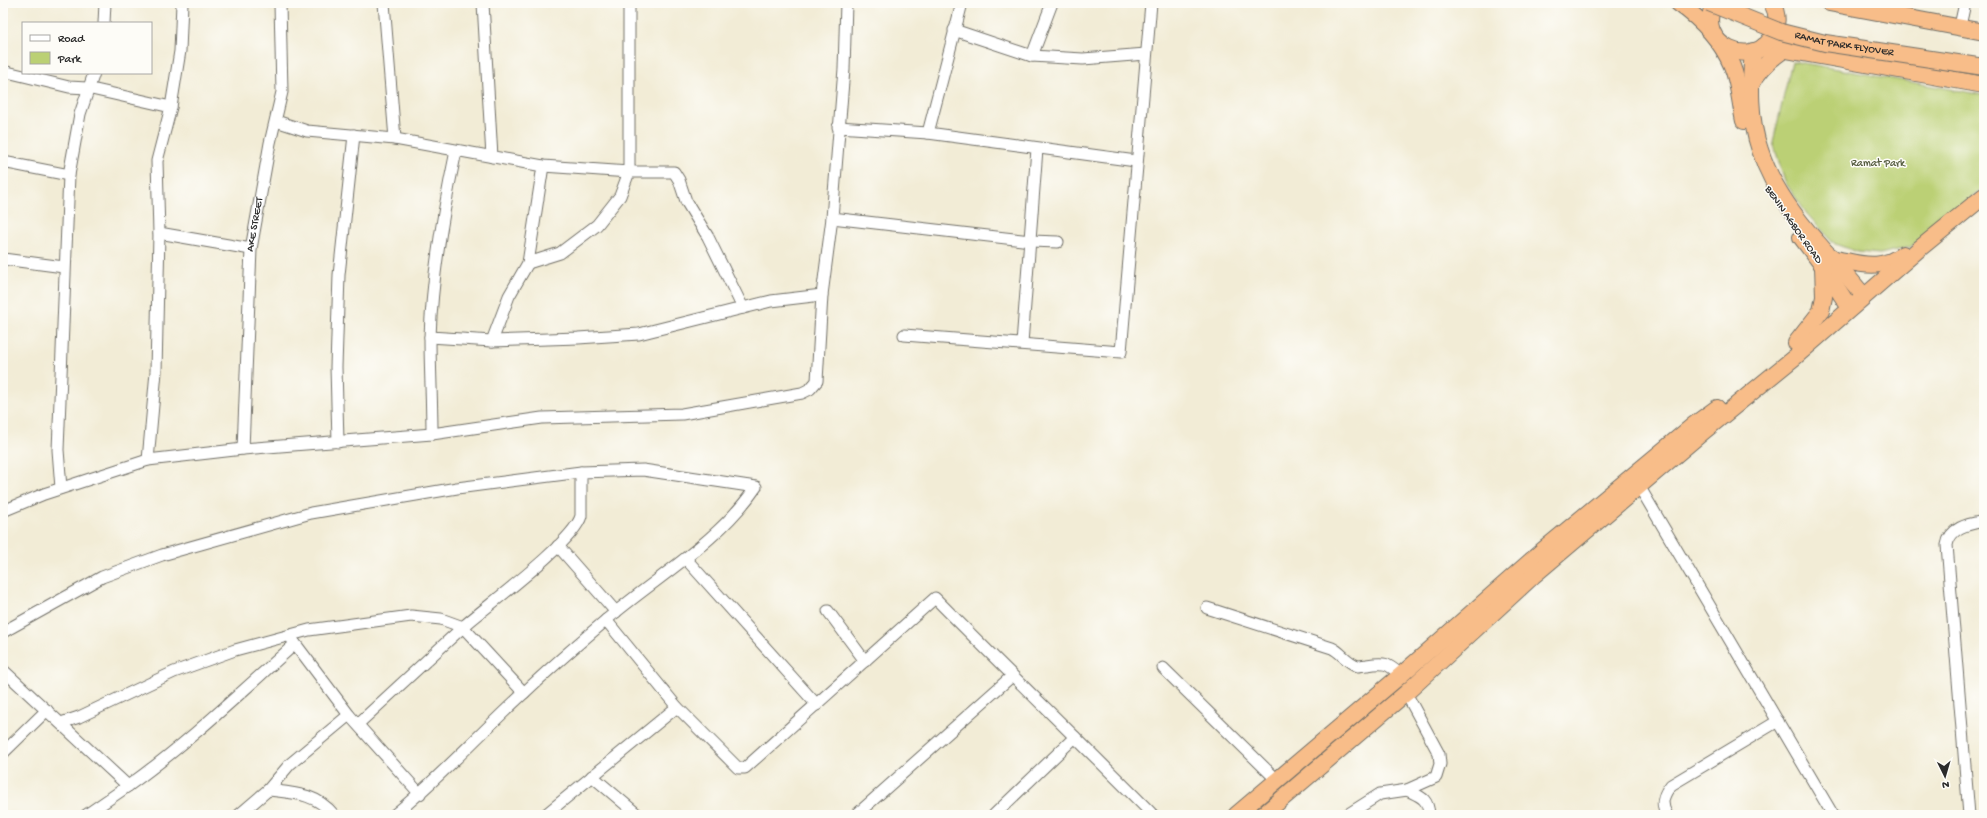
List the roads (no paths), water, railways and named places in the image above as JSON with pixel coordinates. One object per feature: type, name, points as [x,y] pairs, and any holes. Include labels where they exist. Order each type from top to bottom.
[{"type":"highway","name":"BENIN AGBOR ROAD","points":[[1678,3],[1693,13],[1720,44],[1732,66],[1752,153],[1763,180],[1791,224],[1828,262],[1821,311],[1796,344]]},
{"type":"highway","name":"RAMAT PARK FLYOVER","points":[[1709,3],[1781,32],[1825,43],[1984,67]]},
{"type":"highway","points":[[1715,3],[1711,13],[1711,26],[1720,44],[1736,52],[1759,48],[1785,50],[1984,85]]},
{"type":"highway","name":"RAMAT PARK FLYOVER","points":[[1733,3],[1782,23],[1826,34],[1984,58]]},
{"type":"highway","points":[[1772,3],[1776,13],[1776,25],[1772,36],[1759,48],[1751,85],[1752,112],[1758,142],[1771,179],[1789,208],[1828,262],[1847,304]]},
{"type":"highway","points":[[1830,3],[1960,26],[1984,32]]},
{"type":"highway","points":[[1751,85],[1757,73],[1771,59],[1785,50]]},
{"type":"highway","points":[[1862,292],[1895,260],[1984,188]]},
{"type":"highway","points":[[1263,815],[1406,693],[1522,586],[1639,486],[1699,428],[1737,394],[1796,344],[1984,196]]},
{"type":"highway","points":[[1828,262],[1878,265],[1895,260]]},
{"type":"highway","points":[[1828,262],[1862,292]]},
{"type":"highway","points":[[1236,815],[1401,675],[1542,551],[1699,428],[1795,357],[1847,304]]},
{"type":"street","points":[[104,22],[105,3]]},
{"type":"street","points":[[148,460],[156,372],[160,233],[157,162],[171,107],[180,51],[182,3]]},
{"type":"street","name":"AKE STREET","points":[[243,449],[251,248],[270,143],[282,92],[280,3]]},
{"type":"street","points":[[384,3],[394,139]]},
{"type":"street","points":[[483,3],[492,157]]},
{"type":"street","points":[[528,263],[560,253],[597,225],[620,196],[629,172],[630,3]]},
{"type":"street","points":[[3,511],[61,488],[148,460],[243,449],[432,434],[542,418],[682,414],[802,393],[810,389],[817,381],[822,295],[832,218],[838,128],[844,69],[846,3]]},
{"type":"street","points":[[928,133],[962,3]]},
{"type":"street","points":[[1032,56],[1052,3]]},
{"type":"street","points":[[904,335],[1022,343],[1121,352],[1150,3]]},
{"type":"street","points":[[1960,26],[1965,3]]},
{"type":"street","points":[[954,30],[1032,56],[1082,59],[1146,54]]},
{"type":"street","points":[[3,71],[69,87],[87,88],[171,107]]},
{"type":"street","points":[[61,488],[58,450],[64,267],[69,175],[80,114],[87,88],[94,74]]},
{"type":"street","points":[[276,121],[307,131],[394,139],[543,166],[629,172],[674,172],[679,180],[686,201],[708,237],[743,308]]},
{"type":"street","points":[[838,128],[928,133],[1037,149],[1136,161]]},
{"type":"street","points":[[338,442],[336,368],[339,275],[354,135]]},
{"type":"street","points":[[1022,343],[1037,149]]},
{"type":"street","points":[[432,434],[430,337],[442,219],[456,151]]},
{"type":"street","points":[[3,162],[69,175]]},
{"type":"street","points":[[492,341],[509,296],[528,263],[543,166]]},
{"type":"street","points":[[832,218],[1031,241],[1058,242]]},
{"type":"street","points":[[160,233],[251,248]]},
{"type":"street","points":[[3,259],[64,267]]},
{"type":"street","points":[[430,337],[492,341],[639,334],[771,301],[822,295]]},
{"type":"street","points":[[3,632],[102,577],[162,555],[304,515],[457,488],[581,472],[643,470],[756,487],[744,505],[686,559],[606,620],[524,693],[420,794],[394,815]]},
{"type":"street","points":[[359,723],[463,627],[558,546],[579,523],[582,516],[581,472]]},
{"type":"street","points":[[1639,486],[1833,815]]},
{"type":"street","points":[[1968,815],[1947,545],[1948,538],[1956,529],[1984,521]]},
{"type":"street","points":[[558,546],[616,612]]},
{"type":"street","points":[[686,559],[817,705]]},
{"type":"street","points":[[606,620],[677,707],[738,768],[741,769],[745,768],[817,705],[935,598],[1153,815]]},
{"type":"street","points":[[1207,608],[1332,648],[1340,652],[1348,661],[1358,666],[1378,663],[1388,664],[1401,675]]},
{"type":"street","points":[[828,611],[865,661]]},
{"type":"street","points":[[86,815],[161,762],[186,741],[292,640],[309,630],[411,616],[441,619],[463,627],[524,693]]},
{"type":"street","points":[[292,640],[350,715],[359,723],[420,794]]},
{"type":"street","points":[[62,723],[79,717],[174,672],[235,650],[292,640]]},
{"type":"street","points":[[1162,668],[1277,780]]},
{"type":"street","points":[[3,670],[62,723],[128,786]]},
{"type":"street","points":[[856,815],[1012,676]]},
{"type":"street","points":[[1347,815],[1380,794],[1407,790],[1436,777],[1440,764],[1439,754],[1406,693]]},
{"type":"street","points":[[545,815],[677,707]]},
{"type":"street","points":[[3,753],[47,710]]},
{"type":"street","points":[[239,815],[268,790],[290,764],[350,715]]},
{"type":"street","points":[[1667,815],[1663,804],[1663,798],[1671,785],[1778,721]]},
{"type":"street","points":[[994,815],[1075,736]]},
{"type":"street","points":[[592,776],[638,815]]},
{"type":"street","points":[[268,790],[297,794],[318,800],[334,815]]},
{"type":"street","points":[[1407,790],[1423,798],[1428,805],[1429,815]]},
{"type":"park label","name":"Ramat Park","points":[[1878,164]]}]
